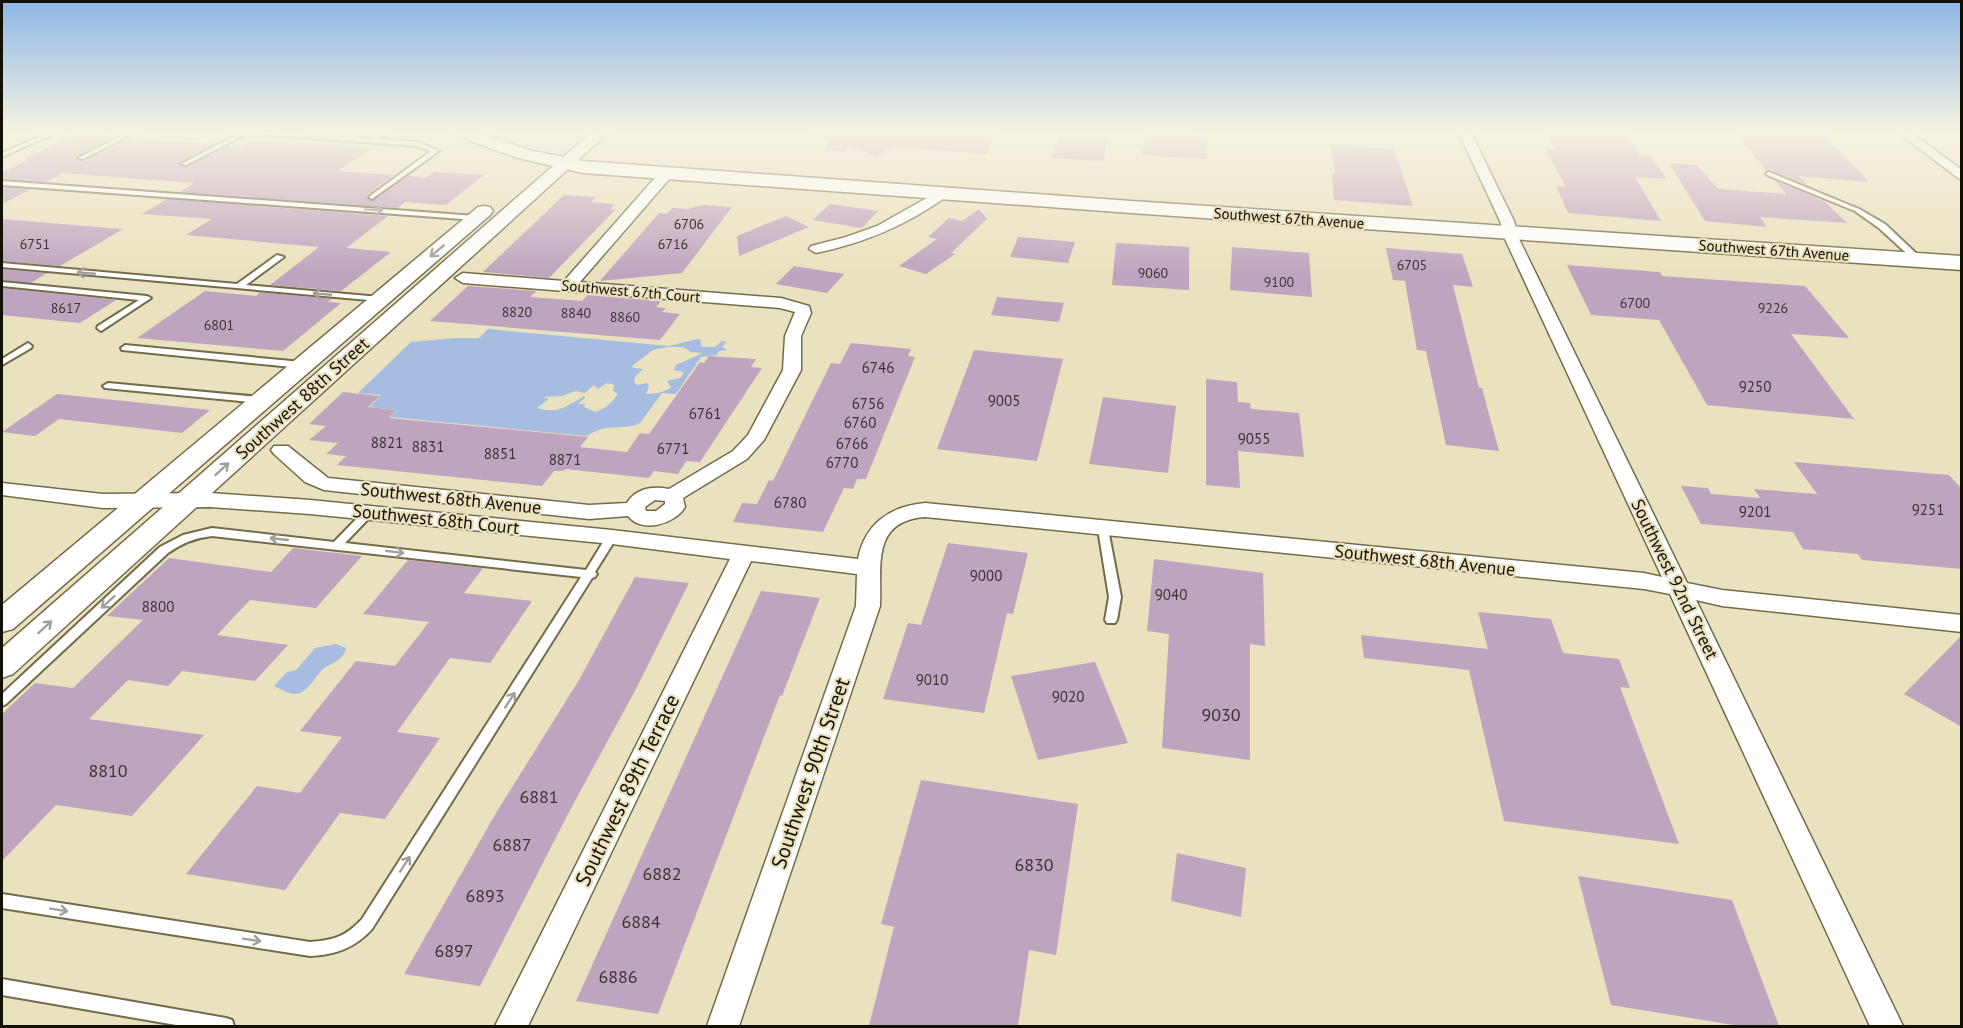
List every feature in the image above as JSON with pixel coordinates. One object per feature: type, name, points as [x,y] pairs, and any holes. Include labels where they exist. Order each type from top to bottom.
[{"type":"main road","name":"Southwest 67th Avenue","points":[[730,179],[1962,263]]},
{"type":"street","name":"Southwest 88th Street","points":[[2,621],[260,400],[476,218],[526,179]]},
{"type":"street","name":"Southwest 88th Street","points":[[2,666],[407,304],[533,179]]},
{"type":"street","points":[[568,286],[632,215],[657,204],[672,179]]},
{"type":"street","name":"Southwest 92nd Street","points":[[1487,179],[1507,221],[1510,233],[1887,1026]]},
{"type":"street","points":[[816,249],[871,235],[921,208],[941,194]]},
{"type":"street","name":"Southwest 67th Court","points":[[463,278],[799,306],[804,312],[793,335],[795,359],[792,370],[757,436],[740,455],[669,506]]},
{"type":"street","points":[[380,299],[407,304]]},
{"type":"street","name":"Southwest 68th Avenue","points":[[281,450],[292,457],[317,481],[324,484],[589,512],[634,509],[638,501],[648,495],[661,493],[669,506]]},
{"type":"street","name":"Southwest 68th Court","points":[[2,489],[104,501],[224,501],[368,513],[612,537],[869,567]]},
{"type":"street","points":[[662,543],[668,532],[669,506]]},
{"type":"street","name":"Southwest 68th Avenue","points":[[888,520],[913,510],[926,510],[1644,581],[1722,598],[1962,624]]},
{"type":"street","name":"Southwest 90th Street","points":[[723,1026],[868,606],[872,546],[878,532],[888,520]]},
{"type":"street","name":"Southwest 89th Terrace","points":[[511,1026],[743,554]]},
{"type":"lane","points":[[372,197],[397,179]]},
{"type":"lane","points":[[1781,179],[1857,210],[1882,226],[1919,260]]},
{"type":"lane","points":[[2,183],[476,218]]},
{"type":"lane","points":[[239,286],[280,257]]},
{"type":"lane","points":[[2,265],[380,299]]},
{"type":"lane","points":[[2,284],[147,298],[101,328]]},
{"type":"lane","points":[[2,362],[28,346]]},
{"type":"lane","points":[[125,348],[302,365]]},
{"type":"lane","points":[[108,386],[260,400]]},
{"type":"lane","points":[[337,545],[368,513]]},
{"type":"lane","points":[[1103,529],[1115,597],[1111,620]]},
{"type":"lane","points":[[2,701],[164,550],[188,536],[212,532],[591,574]]},
{"type":"lane","points":[[2,901],[310,949],[331,948],[355,938],[367,924],[591,574],[612,537]]},
{"type":"lane","points":[[2,987],[226,1026]]},
{"type":"water","points":[[488,329],[669,346],[698,339],[701,340],[701,347],[715,347],[722,341],[726,342],[722,347],[727,350],[719,351],[717,355],[701,357],[676,394],[662,393],[640,423],[628,427],[602,429],[587,436],[390,417],[397,410],[370,407],[381,395],[358,393],[411,342],[479,338]],"holes":[[[683,347],[691,352],[703,353],[676,365],[674,370],[683,372],[683,374],[680,378],[667,381],[671,388],[659,393],[646,394],[649,387],[647,383],[637,385],[634,382],[635,377],[643,369],[632,366],[653,350]],[[607,383],[614,385],[613,391],[618,394],[603,409],[595,412],[584,407],[585,404],[578,404],[585,398],[584,396],[556,410],[537,408],[549,399],[543,397],[562,396],[576,391],[585,393],[594,385],[598,389]]]},
{"type":"water","points":[[336,644],[346,648],[342,656],[322,670],[305,690],[294,694],[274,686],[287,672],[296,670],[315,648]]},
{"type":"building","points":[[2,179],[52,179],[46,182]]},
{"type":"building","points":[[141,179],[389,179],[367,195],[372,201],[404,179],[479,179],[446,205],[405,202],[398,208],[180,192],[194,183]]},
{"type":"building","points":[[1332,179],[1404,179],[1413,206],[1334,200]]},
{"type":"building","points":[[1562,179],[1636,179],[1661,221],[1568,213],[1556,186],[1566,187]]},
{"type":"building","points":[[1679,179],[1709,179],[1718,189],[1786,194],[1775,181],[1824,201],[1847,223],[1760,217],[1767,227],[1705,221]]},
{"type":"building","points":[[1792,179],[1801,179],[1809,186]]},
{"type":"building","points":[[1833,179],[1866,179],[1869,182]]},
{"type":"building","points":[[2,187],[31,189],[2,204]]},
{"type":"building","points":[[564,195],[596,197],[591,202],[615,204],[610,209],[615,210],[549,278],[483,272]]},
{"type":"building","points":[[167,199],[388,216],[346,248],[391,252],[341,291],[270,285],[319,247],[186,235],[212,219],[142,214]]},
{"type":"building","points":[[830,204],[878,211],[862,228],[813,220]]},
{"type":"building","points":[[703,205],[732,207],[682,273],[600,281],[659,213],[667,214],[672,208],[687,209]]},
{"type":"building","points":[[979,209],[987,219],[951,253],[955,254],[926,274],[899,266],[937,239],[928,237],[949,218],[962,221]]},
{"type":"building","points":[[786,216],[809,227],[739,256],[737,236]]},
{"type":"building","points":[[2,219],[123,229],[60,266],[2,261]]},
{"type":"building","points":[[1018,237],[1075,242],[1068,263],[1010,257]]},
{"type":"building","points":[[1116,243],[1189,247],[1189,290],[1112,285]]},
{"type":"building","points":[[1232,247],[1309,253],[1312,297],[1230,290]]},
{"type":"building","points":[[1386,248],[1462,254],[1473,287],[1453,285],[1479,388],[1482,388],[1499,451],[1446,445],[1426,351],[1417,350],[1405,281],[1393,280]]},
{"type":"building","points":[[1567,265],[1660,272],[1662,276],[1805,286],[1849,338],[1791,334],[1854,419],[1707,405],[1659,320],[1591,315]]},
{"type":"building","points":[[794,266],[844,274],[827,293],[776,284]]},
{"type":"building","points":[[2,269],[47,273],[31,283],[2,280]]},
{"type":"building","points":[[468,286],[536,291],[530,297],[582,301],[588,295],[661,301],[656,307],[666,308],[662,312],[680,314],[660,340],[430,321]]},
{"type":"building","points":[[2,288],[116,300],[80,323],[2,315]]},
{"type":"building","points":[[205,291],[256,296],[260,292],[332,299],[328,302],[341,303],[283,351],[137,338]]},
{"type":"building","points":[[997,297],[1064,303],[1059,322],[991,315]]},
{"type":"building","points":[[851,343],[911,349],[908,356],[915,357],[866,479],[857,479],[853,489],[844,488],[823,532],[733,522],[742,503],[757,504],[769,480],[773,481],[831,363],[840,364]]},
{"type":"building","points":[[974,350],[1063,359],[1037,461],[937,449]]},
{"type":"building","points":[[709,356],[756,359],[751,367],[762,368],[700,462],[686,461],[678,474],[654,471],[649,478],[565,469],[554,471],[542,486],[337,465],[346,456],[326,454],[338,443],[309,440],[326,426],[309,424],[343,392],[380,396],[368,407],[396,410],[389,418],[588,437],[580,447],[627,452],[640,433],[649,434],[700,362],[704,363]]},
{"type":"building","points":[[1206,379],[1237,382],[1238,402],[1250,403],[1251,409],[1299,413],[1304,457],[1238,451],[1240,488],[1206,485]]},
{"type":"building","points":[[57,394],[210,410],[182,433],[59,419],[35,436],[2,432]]},
{"type":"building","points":[[1103,397],[1176,406],[1168,473],[1089,464]]},
{"type":"building","points":[[1794,462],[1949,475],[1962,489],[1962,569],[1862,560],[1858,554],[1803,549],[1793,532],[1701,524],[1681,486],[1708,488],[1711,494],[1760,498],[1754,489],[1817,494]]},
{"type":"building","points":[[948,543],[1028,553],[1013,614],[1007,613],[984,713],[883,699],[908,623],[921,625]]},
{"type":"building","points":[[293,548],[362,556],[316,608],[250,600],[217,635],[288,645],[255,681],[182,671],[168,686],[128,680],[89,719],[204,735],[132,816],[56,805],[2,861],[2,714],[35,683],[73,688],[143,620],[107,616],[169,558],[271,572]]},
{"type":"building","points":[[1154,559],[1263,573],[1265,646],[1250,644],[1250,760],[1162,748],[1169,634],[1147,631]]},
{"type":"building","points":[[408,560],[483,568],[464,593],[532,601],[490,663],[450,658],[397,732],[440,738],[385,819],[340,813],[285,890],[186,874],[257,786],[300,793],[342,737],[300,731],[356,661],[395,666],[429,622],[363,614]]},
{"type":"building","points":[[635,577],[689,583],[480,986],[404,974],[496,813],[579,680]]},
{"type":"building","points":[[761,591],[820,598],[782,696],[780,695],[658,1014],[576,1001]]},
{"type":"building","points":[[1478,612],[1551,619],[1563,653],[1619,659],[1630,688],[1620,687],[1679,844],[1504,821],[1469,670],[1364,658],[1361,635],[1488,649]]},
{"type":"building","points":[[1962,635],[1962,727],[1904,694]]},
{"type":"building","points":[[1095,662],[1128,743],[1038,760],[1011,676]]},
{"type":"building","points":[[921,780],[1078,804],[1056,955],[1029,950],[1018,1026],[869,1026],[894,927],[881,924]]},
{"type":"building","points":[[1177,853],[1246,868],[1241,917],[1171,901]]},
{"type":"building","points":[[1578,876],[1732,900],[1779,1026],[1740,1026],[1611,1005]]}]
